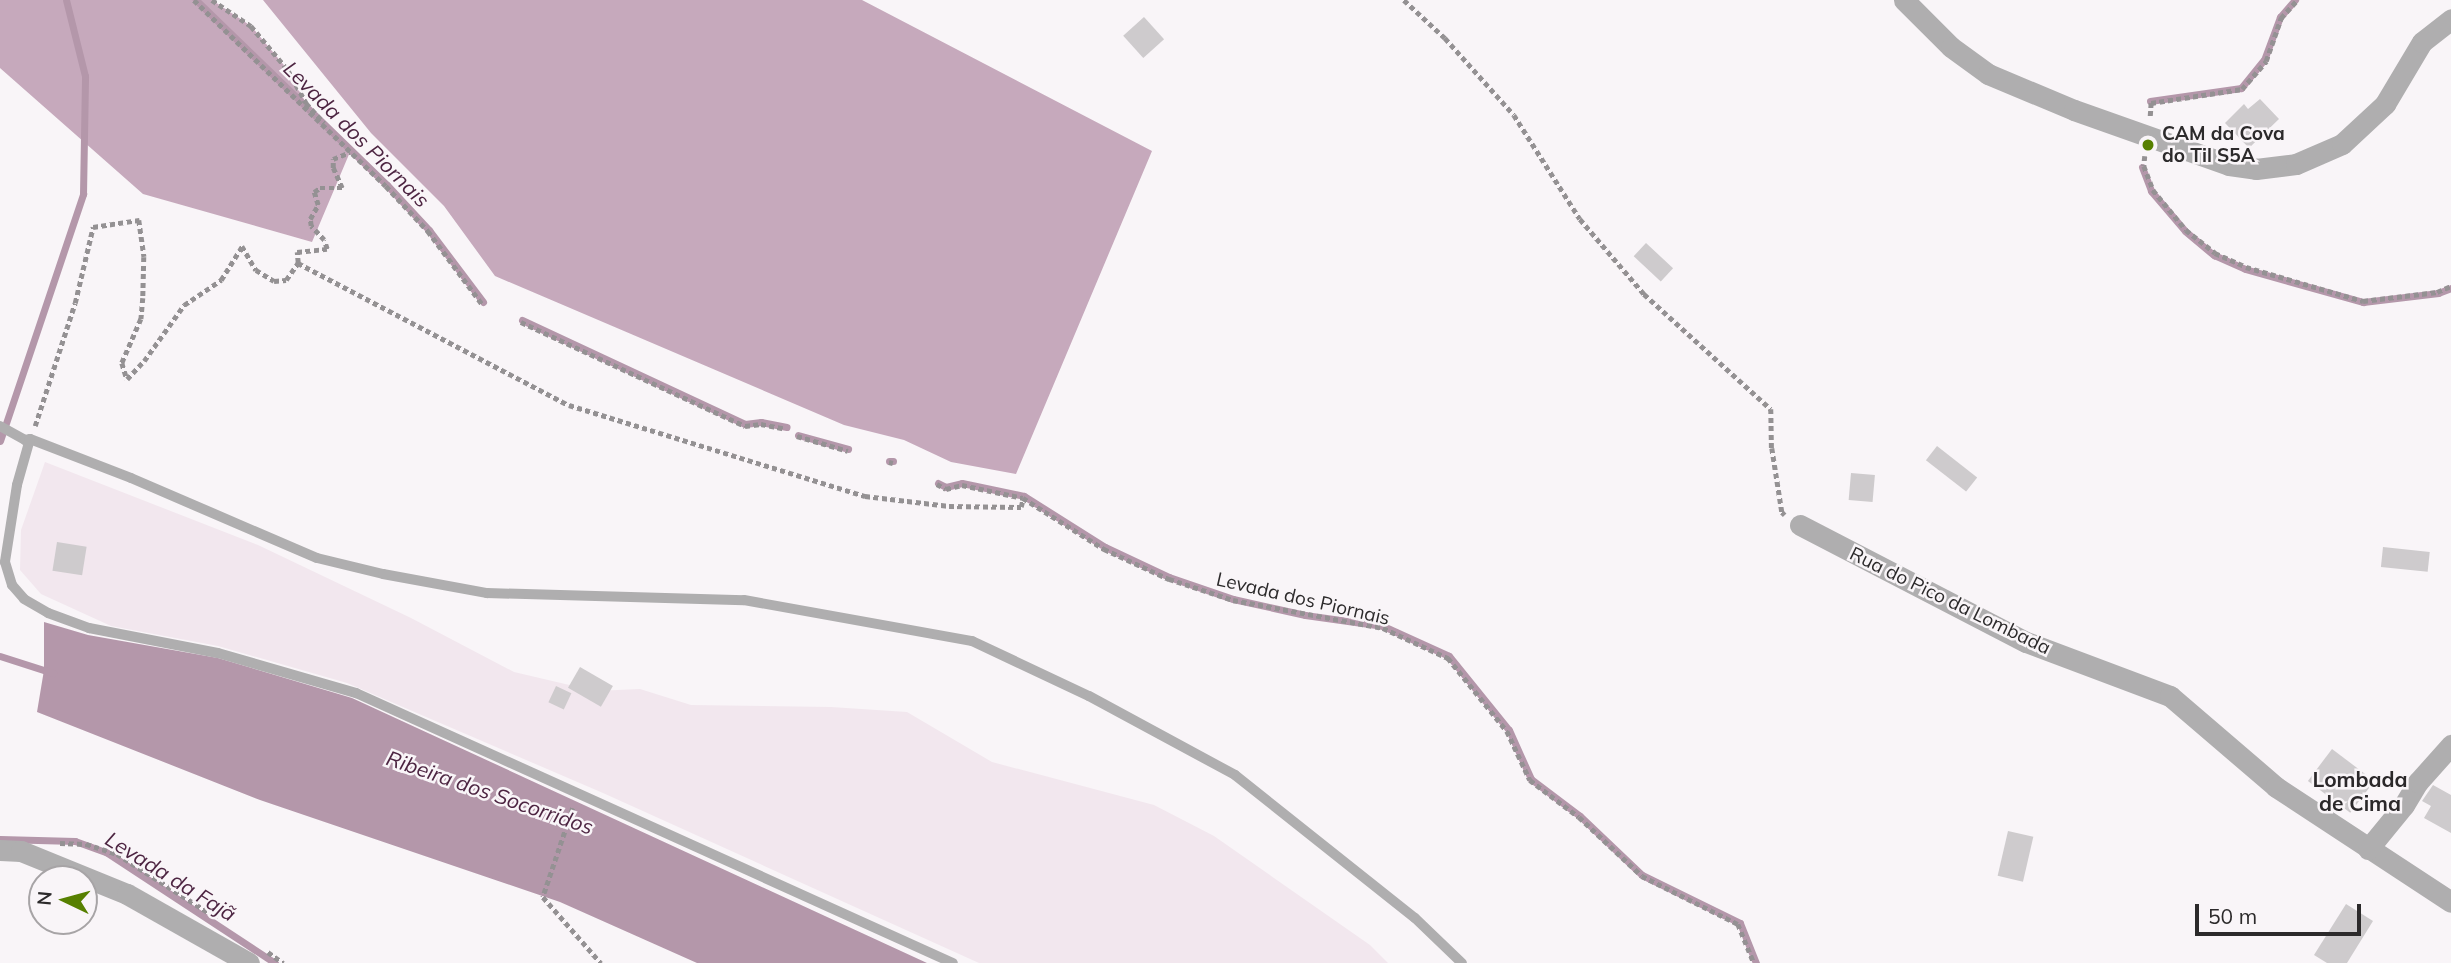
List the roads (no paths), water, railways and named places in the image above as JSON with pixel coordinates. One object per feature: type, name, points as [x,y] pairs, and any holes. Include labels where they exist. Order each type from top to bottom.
[{"type":"street","points":[[1904,0],[1951,47],[1988,74],[2229,165],[2256,169],[2296,164],[2342,144],[2385,104],[2422,42],[2451,19]]},
{"type":"street","name":"Rua do Pico da Lombada","points":[[1800,525],[2026,642],[2170,696],[2276,787],[2451,902]]},
{"type":"street","points":[[2368,849],[2404,805],[2418,782],[2451,745]]},
{"type":"street","points":[[0,850],[21,851],[127,894],[249,963]]},
{"type":"lane","points":[[0,426],[27,440],[131,478],[317,558],[383,574],[487,593],[744,600],[972,641],[1089,696],[1235,775],[1415,918],[1462,963]]},
{"type":"lane","points":[[27,440],[5,562],[12,585],[24,599],[48,613],[89,628],[218,653],[356,693],[953,963]]},
{"type":"water","points":[[44,622],[88,635],[218,658],[352,698],[927,963],[697,963],[560,902],[260,800],[37,712],[44,670]]},
{"type":"waterway","points":[[0,441],[83,194],[85,76],[66,0]]},
{"type":"waterway","name":"Levada dos Piornais","points":[[196,0],[387,185],[429,230],[483,302]]},
{"type":"waterway","name":"Levada dos Piornais","points":[[2150,101],[2241,88],[2264,60],[2280,17],[2295,0]]},
{"type":"waterway","name":"Levada dos Piornais","points":[[2142,167],[2151,191],[2185,231],[2214,255],[2245,269],[2363,302],[2438,293],[2451,288]]},
{"type":"waterway","name":"Levada dos Piornais","points":[[522,320],[745,424],[761,422],[787,427]]},
{"type":"waterway","name":"Levada dos Piornais","points":[[798,435],[848,449]]},
{"type":"waterway","name":"Levada dos Piornais","points":[[938,483],[946,487],[962,483],[1024,496],[1105,547],[1169,577],[1233,599],[1305,615],[1383,626],[1449,656],[1509,730],[1531,779],[1580,816],[1642,875],[1740,923],[1756,963]]},
{"type":"waterway","name":"Ribeira dos Socorridos","points":[[0,656],[53,673]]},
{"type":"waterway","name":"Levada da Fajã","points":[[0,839],[75,841],[106,852],[275,963]]},
{"type":"place","name":"CAM da Cova do Til S5A","points":[[2148,145]]},
{"type":"district","name":"Lombada de Cima","points":[[2360,791]]}]
